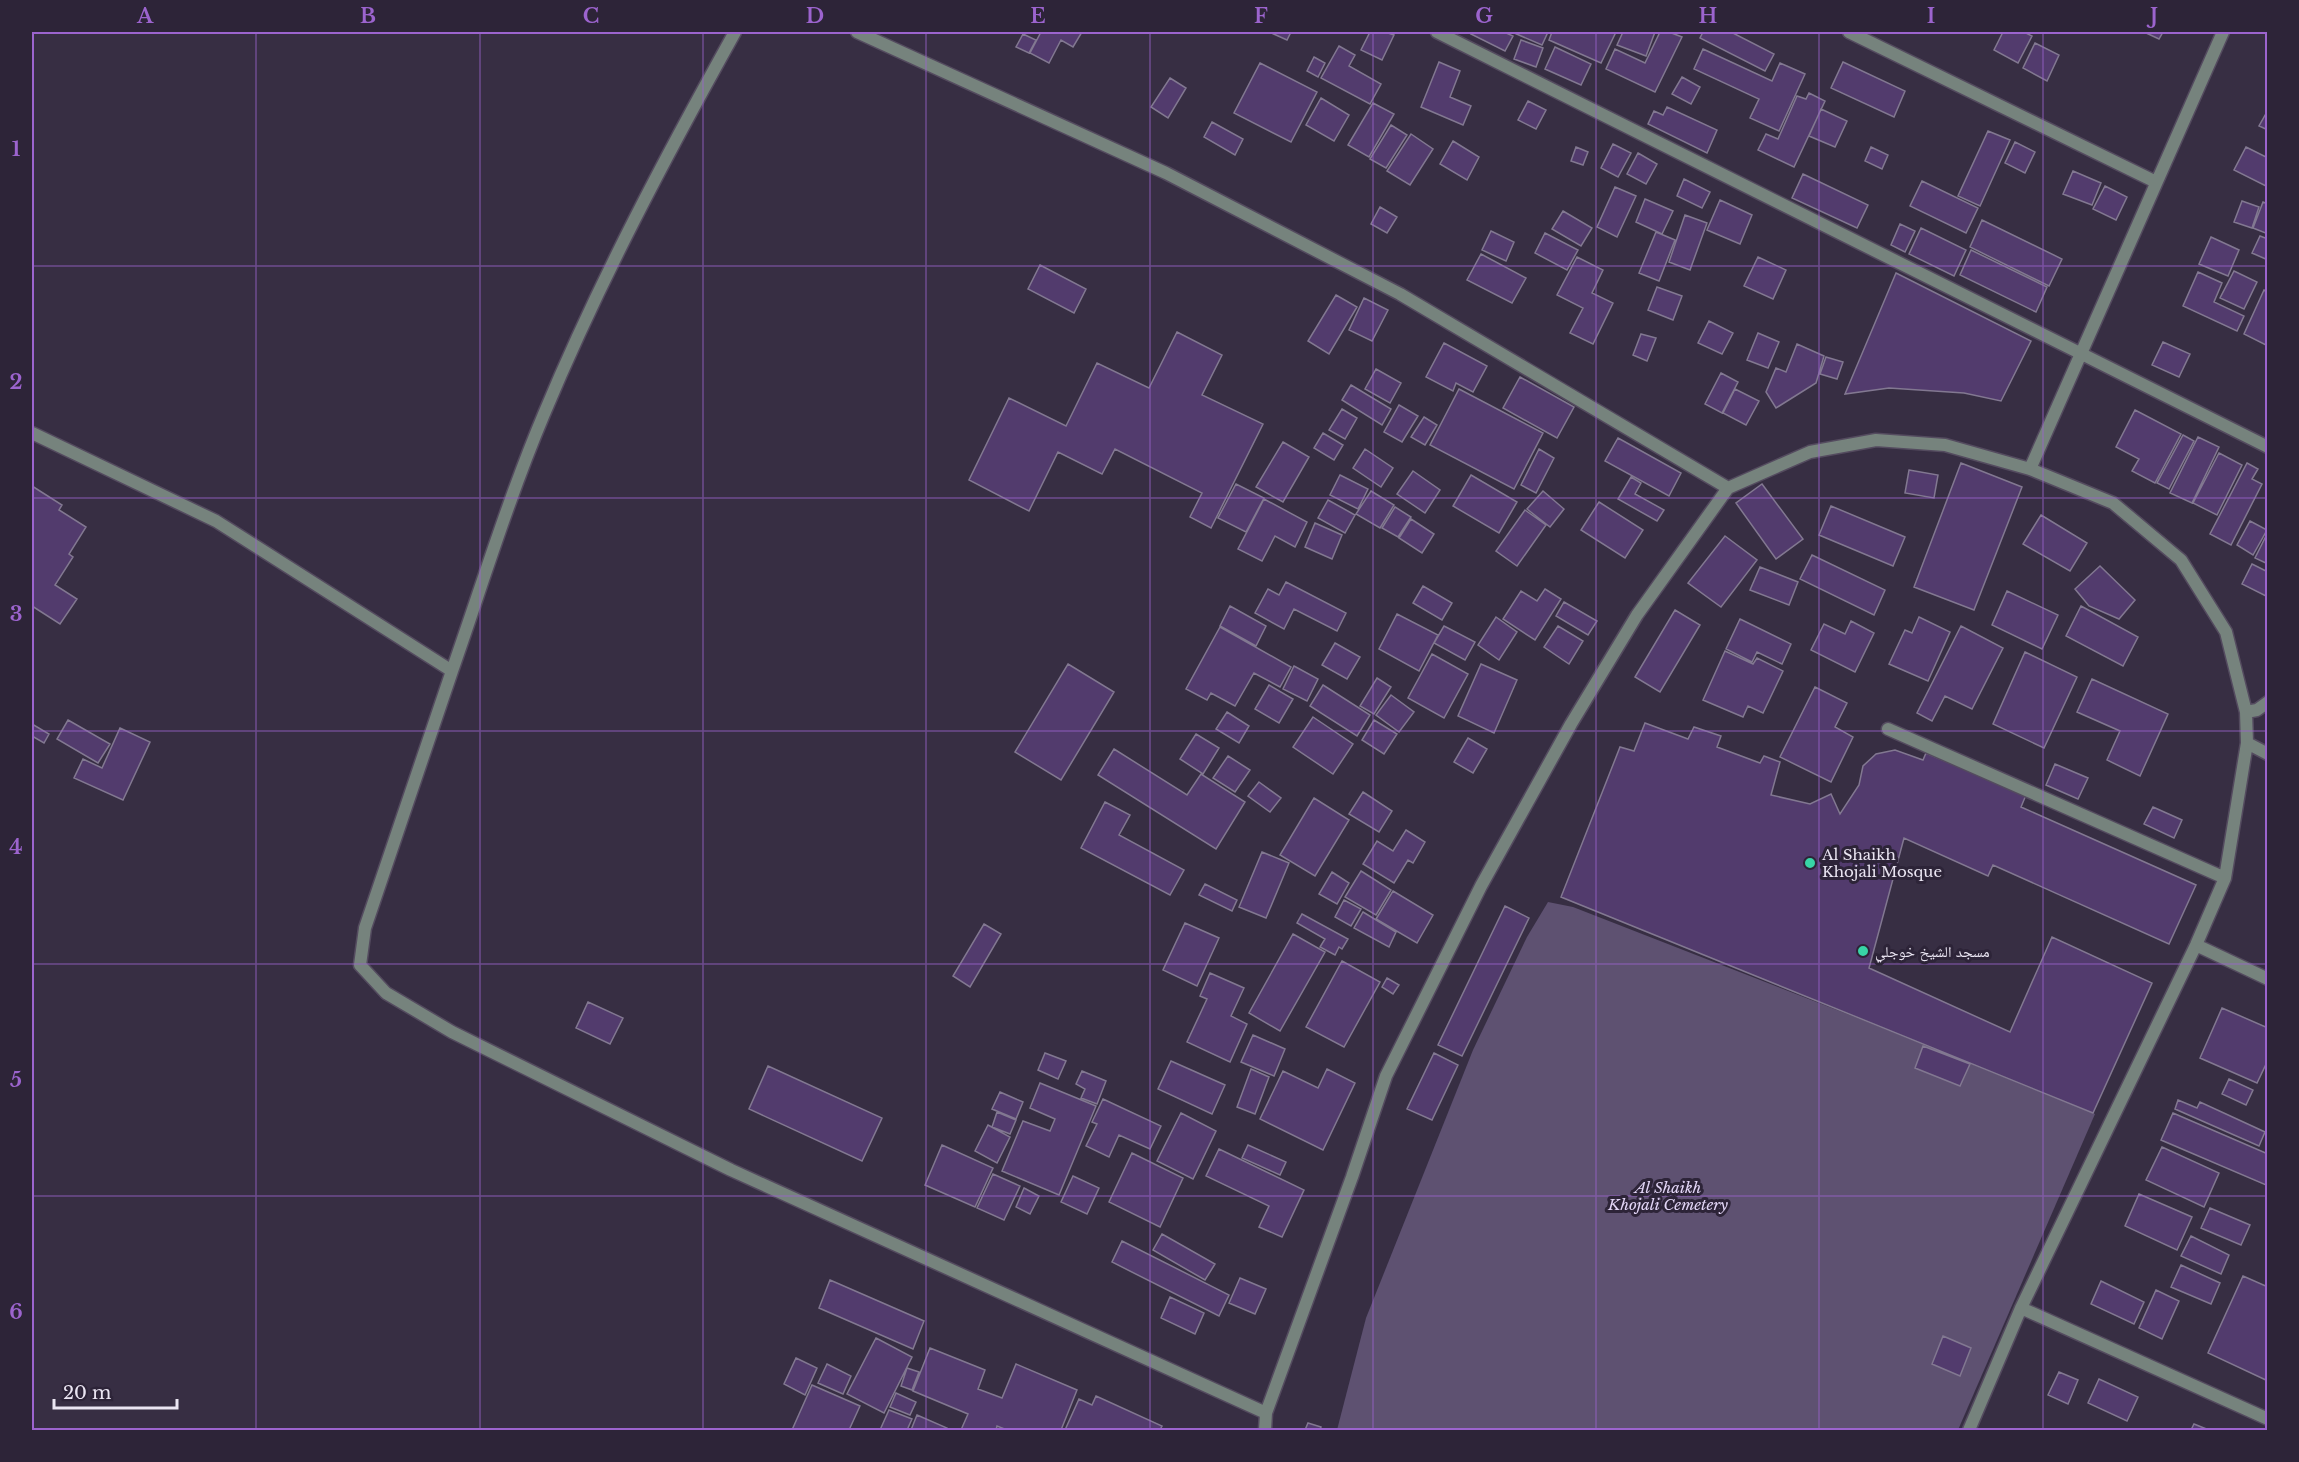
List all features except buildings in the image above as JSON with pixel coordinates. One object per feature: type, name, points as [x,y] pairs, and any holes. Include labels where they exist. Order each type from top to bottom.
[{"type":"street","points":[[735,32],[659,168],[581,328],[543,416],[452,670],[365,928],[360,965],[386,993],[452,1032],[730,1170],[1266,1413]]},
{"type":"street","points":[[857,32],[1166,173],[1400,294],[1728,488]]},
{"type":"street","points":[[1437,32],[2268,447]]},
{"type":"street","points":[[1849,32],[2156,182]]},
{"type":"street","points":[[2030,469],[2223,32]]},
{"type":"street","points":[[32,433],[216,521],[452,670]]},
{"type":"street","points":[[1264,1431],[1266,1413],[1352,1178],[1386,1076],[1481,886],[1570,724],[1637,615],[1728,488],[1810,452],[1876,440],[1945,445],[2030,469],[2113,503],[2181,560],[2226,632],[2246,712],[2247,743],[2225,878],[2196,945],[2021,1308],[1969,1431]]},
{"type":"street","points":[[2246,712],[2257,710],[2268,702]]},
{"type":"street","points":[[1888,729],[2225,878]]},
{"type":"street","points":[[2247,743],[2268,754]]},
{"type":"street","points":[[2196,945],[2268,979]]},
{"type":"street","points":[[2021,1308],[2268,1419]]},
{"type":"green space","name":"Al Shaikh Khojali Cemetery","points":[[1548,902],[1573,907],[2095,1114],[1958,1430],[1337,1430],[1366,1318],[1473,1050],[1527,937]]},
{"type":"place","name":"Al Shaikh Khojali Mosque","points":[[1810,863]]},
{"type":"place","name":"مسجد الشيخ خوجلي","points":[[1863,951]]}]
